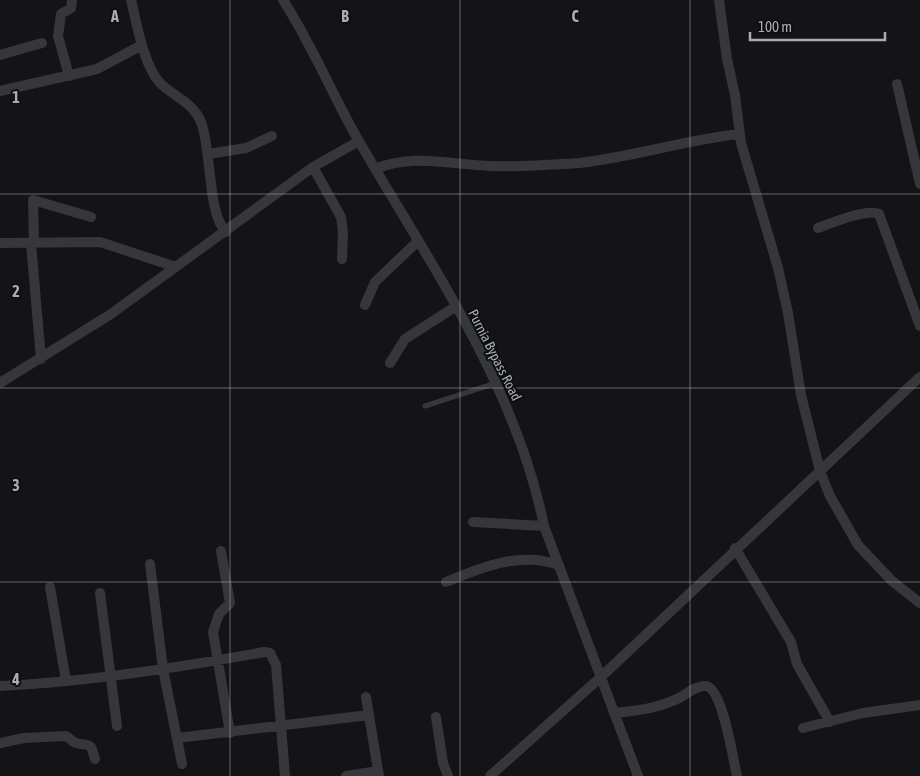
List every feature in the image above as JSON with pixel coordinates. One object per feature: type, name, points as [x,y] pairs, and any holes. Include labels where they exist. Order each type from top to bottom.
[{"type":"street","points":[[69,76],[58,33],[61,14],[71,8],[72,0]]},
{"type":"street","points":[[131,0],[142,45],[154,74],[160,83],[195,111],[201,122],[208,154],[218,222],[226,232]]},
{"type":"street","name":"Purnia Bypass Road","points":[[283,0],[359,141],[418,241],[497,383],[537,490],[544,526],[638,776]]},
{"type":"street","points":[[719,0],[727,59],[735,95],[739,134],[782,284],[802,395],[820,471],[839,514],[858,545],[892,581],[920,603]]},
{"type":"street","points":[[0,55],[42,43]]},
{"type":"street","points":[[0,91],[69,76],[111,63],[142,45]]},
{"type":"street","points":[[898,84],[920,184]]},
{"type":"street","points":[[375,169],[388,164],[412,160],[492,166],[577,163],[620,158],[701,138],[739,134]]},
{"type":"street","points":[[208,154],[246,148],[272,136]]},
{"type":"street","points":[[0,383],[111,314],[313,167],[359,141]]},
{"type":"street","points":[[313,167],[341,217],[344,232],[342,259]]},
{"type":"street","points":[[40,359],[33,243],[33,200],[91,217]]},
{"type":"street","points":[[818,228],[858,215],[873,212],[879,214],[920,326]]},
{"type":"street","points":[[365,305],[376,282],[418,241]]},
{"type":"street","points":[[0,243],[100,242],[176,267]]},
{"type":"street","points":[[390,363],[405,340],[455,307]]},
{"type":"street","points":[[490,776],[602,676],[735,548],[920,377]]},
{"type":"street","points":[[473,522],[544,526]]},
{"type":"street","points":[[735,548],[792,642],[794,660],[830,722]]},
{"type":"street","points":[[221,551],[230,603],[219,614],[214,626],[230,732]]},
{"type":"street","points":[[446,582],[482,568],[522,559],[543,559],[559,565]]},
{"type":"street","points":[[150,564],[163,669],[182,764]]},
{"type":"street","points":[[50,587],[66,680]]},
{"type":"street","points":[[100,593],[117,726]]},
{"type":"street","points":[[0,686],[163,669],[264,652],[270,653],[276,666],[285,776]]},
{"type":"street","points":[[614,713],[652,708],[669,703],[698,687],[706,686],[712,689],[725,720],[737,776]]},
{"type":"street","points":[[346,776],[378,774],[366,697]]},
{"type":"street","points":[[803,728],[863,713],[920,705]]},
{"type":"street","points":[[177,738],[369,715]]},
{"type":"street","points":[[436,718],[443,763],[448,776]]},
{"type":"street","points":[[0,743],[24,738],[66,736],[74,742],[89,743],[92,746],[95,759]]},
{"type":"lane","points":[[425,406],[497,383]]}]
